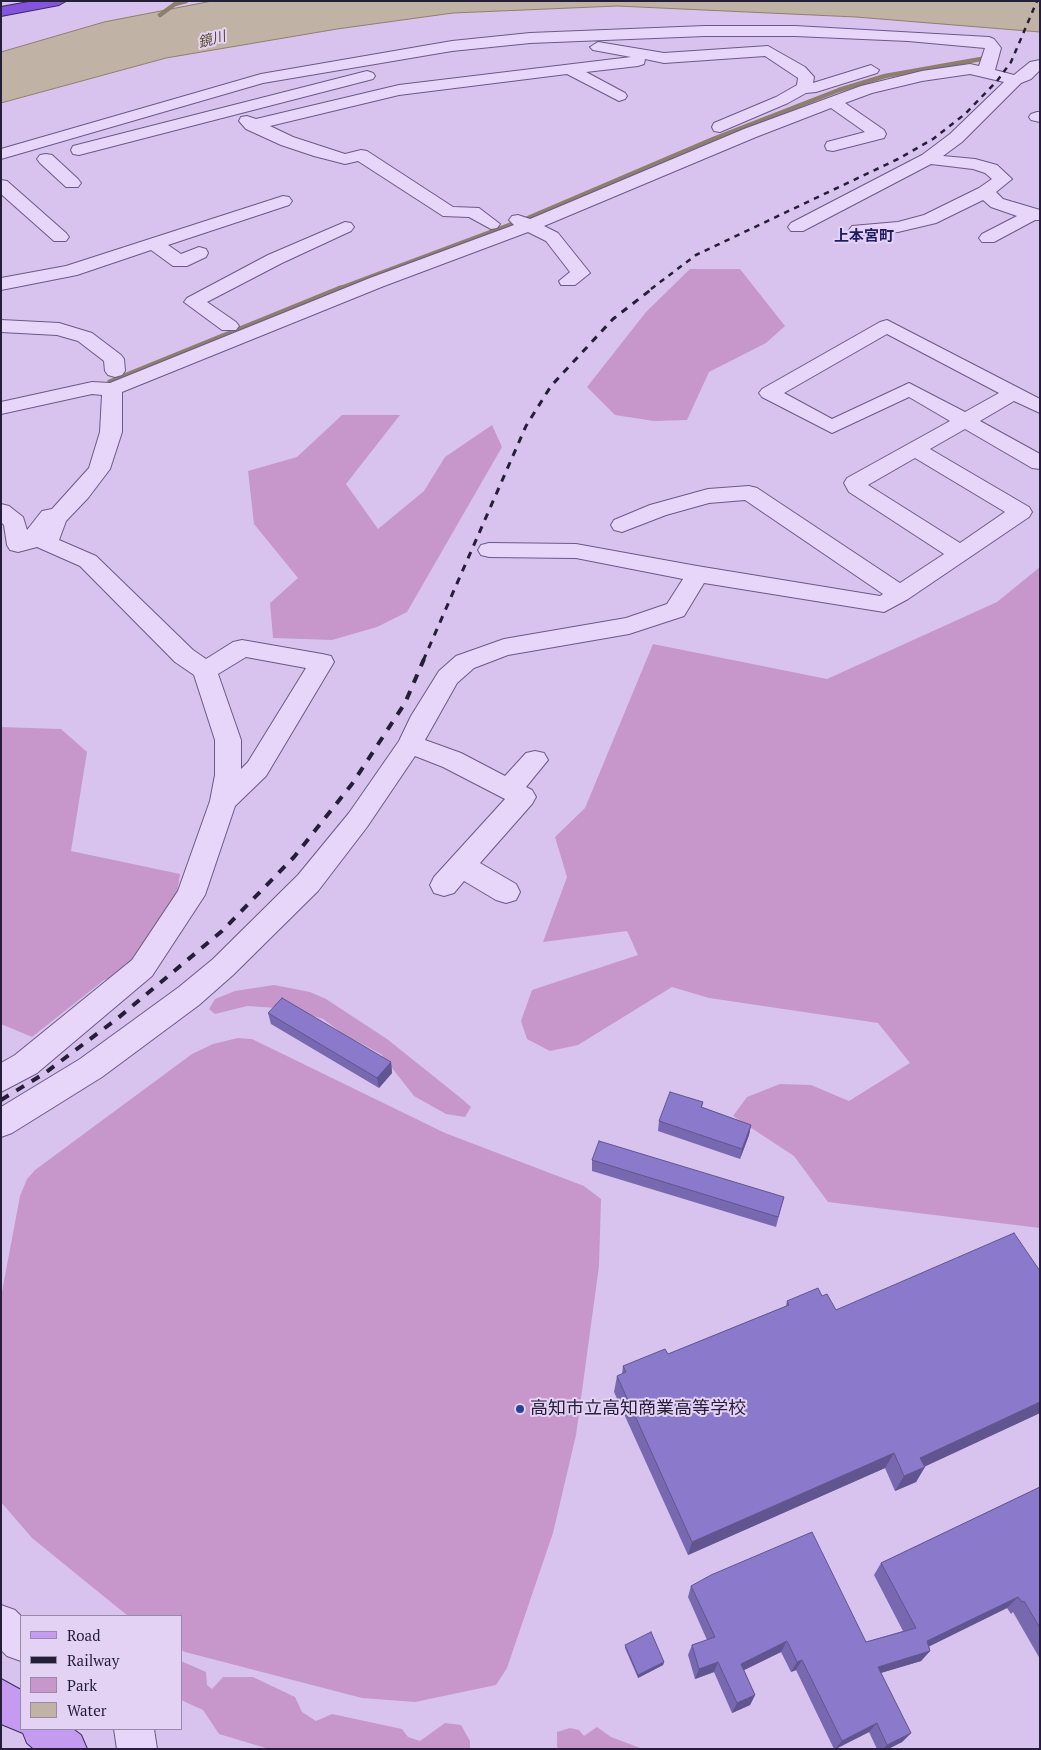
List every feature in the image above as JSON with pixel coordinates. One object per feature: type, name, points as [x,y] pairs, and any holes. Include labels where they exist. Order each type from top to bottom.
[{"type":"highway","points":[[1,12],[59,1]]},
{"type":"main road","points":[[1,1699],[20,1713]]},
{"type":"main road","points":[[42,1730],[67,1749]]},
{"type":"street","points":[[758,31],[767,48],[806,77],[807,99]]},
{"type":"street","points":[[1,154],[261,79],[452,46],[565,36],[758,31],[908,36],[989,42],[993,48],[986,67],[988,73]]},
{"type":"street","points":[[252,125],[399,90],[572,71],[664,58],[696,57],[767,48],[817,39],[901,41],[908,36]]},
{"type":"street","points":[[498,57],[598,46],[664,58]]},
{"type":"street","points":[[797,227],[928,159],[956,138],[1015,80],[1040,64]]},
{"type":"street","points":[[72,183],[38,161],[374,75],[426,66]]},
{"type":"street","points":[[1,408],[92,388],[377,282],[522,222],[872,69]]},
{"type":"street","points":[[834,103],[867,89],[922,76],[970,69],[1015,80]]},
{"type":"street","points":[[572,71],[619,96]]},
{"type":"street","points":[[113,380],[229,326],[492,224],[702,134],[743,123],[807,99],[834,103],[878,134],[833,146]]},
{"type":"street","points":[[234,110],[252,125],[320,152],[345,159],[361,154],[450,212],[469,211],[492,224]]},
{"type":"street","points":[[858,230],[898,227],[930,219],[985,192],[1004,179],[991,169],[976,164],[928,159]]},
{"type":"street","points":[[4,177],[60,237]]},
{"type":"street","points":[[985,192],[997,203],[1036,215]]},
{"type":"street","points":[[1,284],[70,271],[283,201]]},
{"type":"street","points":[[988,238],[1036,215]]},
{"type":"street","points":[[462,236],[522,222],[552,237],[581,273],[568,281]]},
{"type":"street","points":[[229,326],[194,302],[344,227]]},
{"type":"street","points":[[153,243],[180,262],[199,253]]},
{"type":"street","points":[[1,326],[60,329],[85,337],[114,359],[111,432],[98,469],[56,518],[46,543],[88,561],[144,614],[184,656],[205,671],[228,740],[228,774],[223,801],[190,895],[142,968],[26,1064],[1,1079]]},
{"type":"street","points":[[1040,407],[887,326],[769,393],[832,427],[909,389],[1040,463]]},
{"type":"street","points":[[960,554],[857,487],[855,483],[1014,394]]},
{"type":"street","points":[[489,550],[576,551],[697,574],[884,604],[1021,512],[915,449]]},
{"type":"street","points":[[1,511],[15,522],[18,545],[28,544],[70,490],[87,484]]},
{"type":"street","points":[[622,525],[658,510],[708,496],[749,494],[900,594]]},
{"type":"street","points":[[1,1123],[92,1068],[190,996],[222,968],[308,883],[358,820],[410,744],[420,722],[448,677],[466,662],[504,647],[628,626],[676,610],[697,574]]},
{"type":"street","points":[[205,671],[242,648],[322,662],[257,769],[223,801]]},
{"type":"street","points":[[410,744],[452,760],[523,797],[453,876],[506,892]]},
{"type":"street","points":[[508,789],[534,760]]},
{"type":"street","points":[[1,1624],[20,1641]]},
{"type":"street","points":[[134,1730],[137,1749]]},
{"type":"green space","points":[[690,269],[740,269],[785,326],[766,343],[709,372],[687,420],[654,421],[615,415],[587,387],[646,312]]},
{"type":"green space","points":[[342,415],[400,415],[346,484],[378,529],[424,491],[445,457],[492,425],[502,447],[407,612],[377,627],[332,640],[273,638],[270,603],[298,578],[254,524],[248,471],[297,457]]},
{"type":"green space","points":[[1040,567],[1040,1228],[828,1202],[794,1156],[733,1116],[747,1097],[780,1084],[811,1085],[849,1101],[910,1063],[878,1023],[709,998],[672,987],[578,1045],[550,1051],[527,1039],[521,1021],[532,990],[638,955],[627,931],[543,942],[567,877],[555,837],[585,808],[653,644],[827,679],[997,602]]},
{"type":"green space","points":[[1,727],[61,729],[87,752],[71,851],[180,874],[171,933],[142,968],[104,980],[32,1037],[1,1024]]},
{"type":"green space","points":[[274,985],[310,992],[326,999],[387,1039],[471,1107],[465,1117],[446,1114],[414,1096],[381,1054],[343,1034],[323,1019],[292,1009],[247,1006],[215,1014],[209,1009],[215,999],[235,991]]},
{"type":"green space","points":[[238,1038],[252,1039],[445,1133],[584,1186],[601,1199],[599,1266],[576,1435],[553,1533],[507,1668],[496,1685],[415,1702],[362,1698],[185,1652],[182,1650],[182,1615],[127,1615],[32,1538],[1,1502],[1,1297],[20,1196],[27,1179],[35,1170],[192,1054],[213,1044]]},
{"type":"green space","points":[[182,1661],[206,1672],[207,1685],[212,1689],[223,1677],[253,1677],[295,1697],[302,1712],[316,1721],[332,1714],[402,1729],[408,1737],[420,1741],[445,1723],[461,1725],[470,1741],[470,1749],[269,1749],[219,1734],[203,1710],[182,1700]]},
{"type":"green space","points":[[597,1727],[611,1737],[643,1749],[558,1749],[557,1732],[570,1728],[579,1730],[584,1736]]},
{"type":"water","name":"鏡川","points":[[212,1],[1040,1],[1040,32],[856,17],[617,6],[453,13],[337,29],[166,58],[1,103],[1,52],[104,22]]},
{"type":"building","points":[[282,998],[391,1062],[377,1078],[268,1013]]},
{"type":"building","points":[[670,1092],[703,1102],[701,1107],[751,1125],[742,1149],[659,1121]]},
{"type":"building","points":[[599,1141],[784,1197],[778,1217],[592,1160]]},
{"type":"building","points":[[1014,1233],[1040,1271],[1040,1402],[920,1458],[925,1467],[904,1476],[894,1453],[692,1542],[617,1376],[626,1372],[623,1366],[665,1349],[668,1354],[789,1305],[787,1301],[818,1288],[822,1296],[827,1294],[836,1310]]},
{"type":"building","points":[[1040,1487],[1040,1628],[1024,1601],[1022,1602],[1018,1597],[927,1641],[930,1651],[878,1667],[911,1733],[887,1745],[877,1723],[842,1741],[802,1660],[797,1662],[787,1641],[741,1664],[755,1695],[737,1703],[718,1662],[699,1669],[692,1645],[715,1637],[691,1586],[711,1575],[812,1532],[866,1642],[916,1628],[881,1563]]},
{"type":"building","points":[[651,1632],[664,1662],[638,1675],[625,1645]]},
{"type":"waterway","points":[[160,15],[175,4],[186,1]]},
{"type":"waterway","points":[[338,289],[528,218],[713,139],[839,90],[885,76],[981,59]]},
{"type":"waterway","points":[[110,382],[341,288]]},
{"type":"railway","points":[[651,289],[696,255],[898,159],[933,139],[965,114],[997,81],[1011,62],[1037,1]]},
{"type":"railway","points":[[423,661],[526,426],[551,386],[613,319],[653,288]]},
{"type":"railway","points":[[1,1100],[45,1073],[118,1018],[222,931],[294,857],[352,784],[405,703],[424,659]]},
{"type":"place","name":"高知市立高知商業高等学校","points":[[520,1409]]},
{"type":"district","name":"上本宮町","points":[[864,237]]}]
